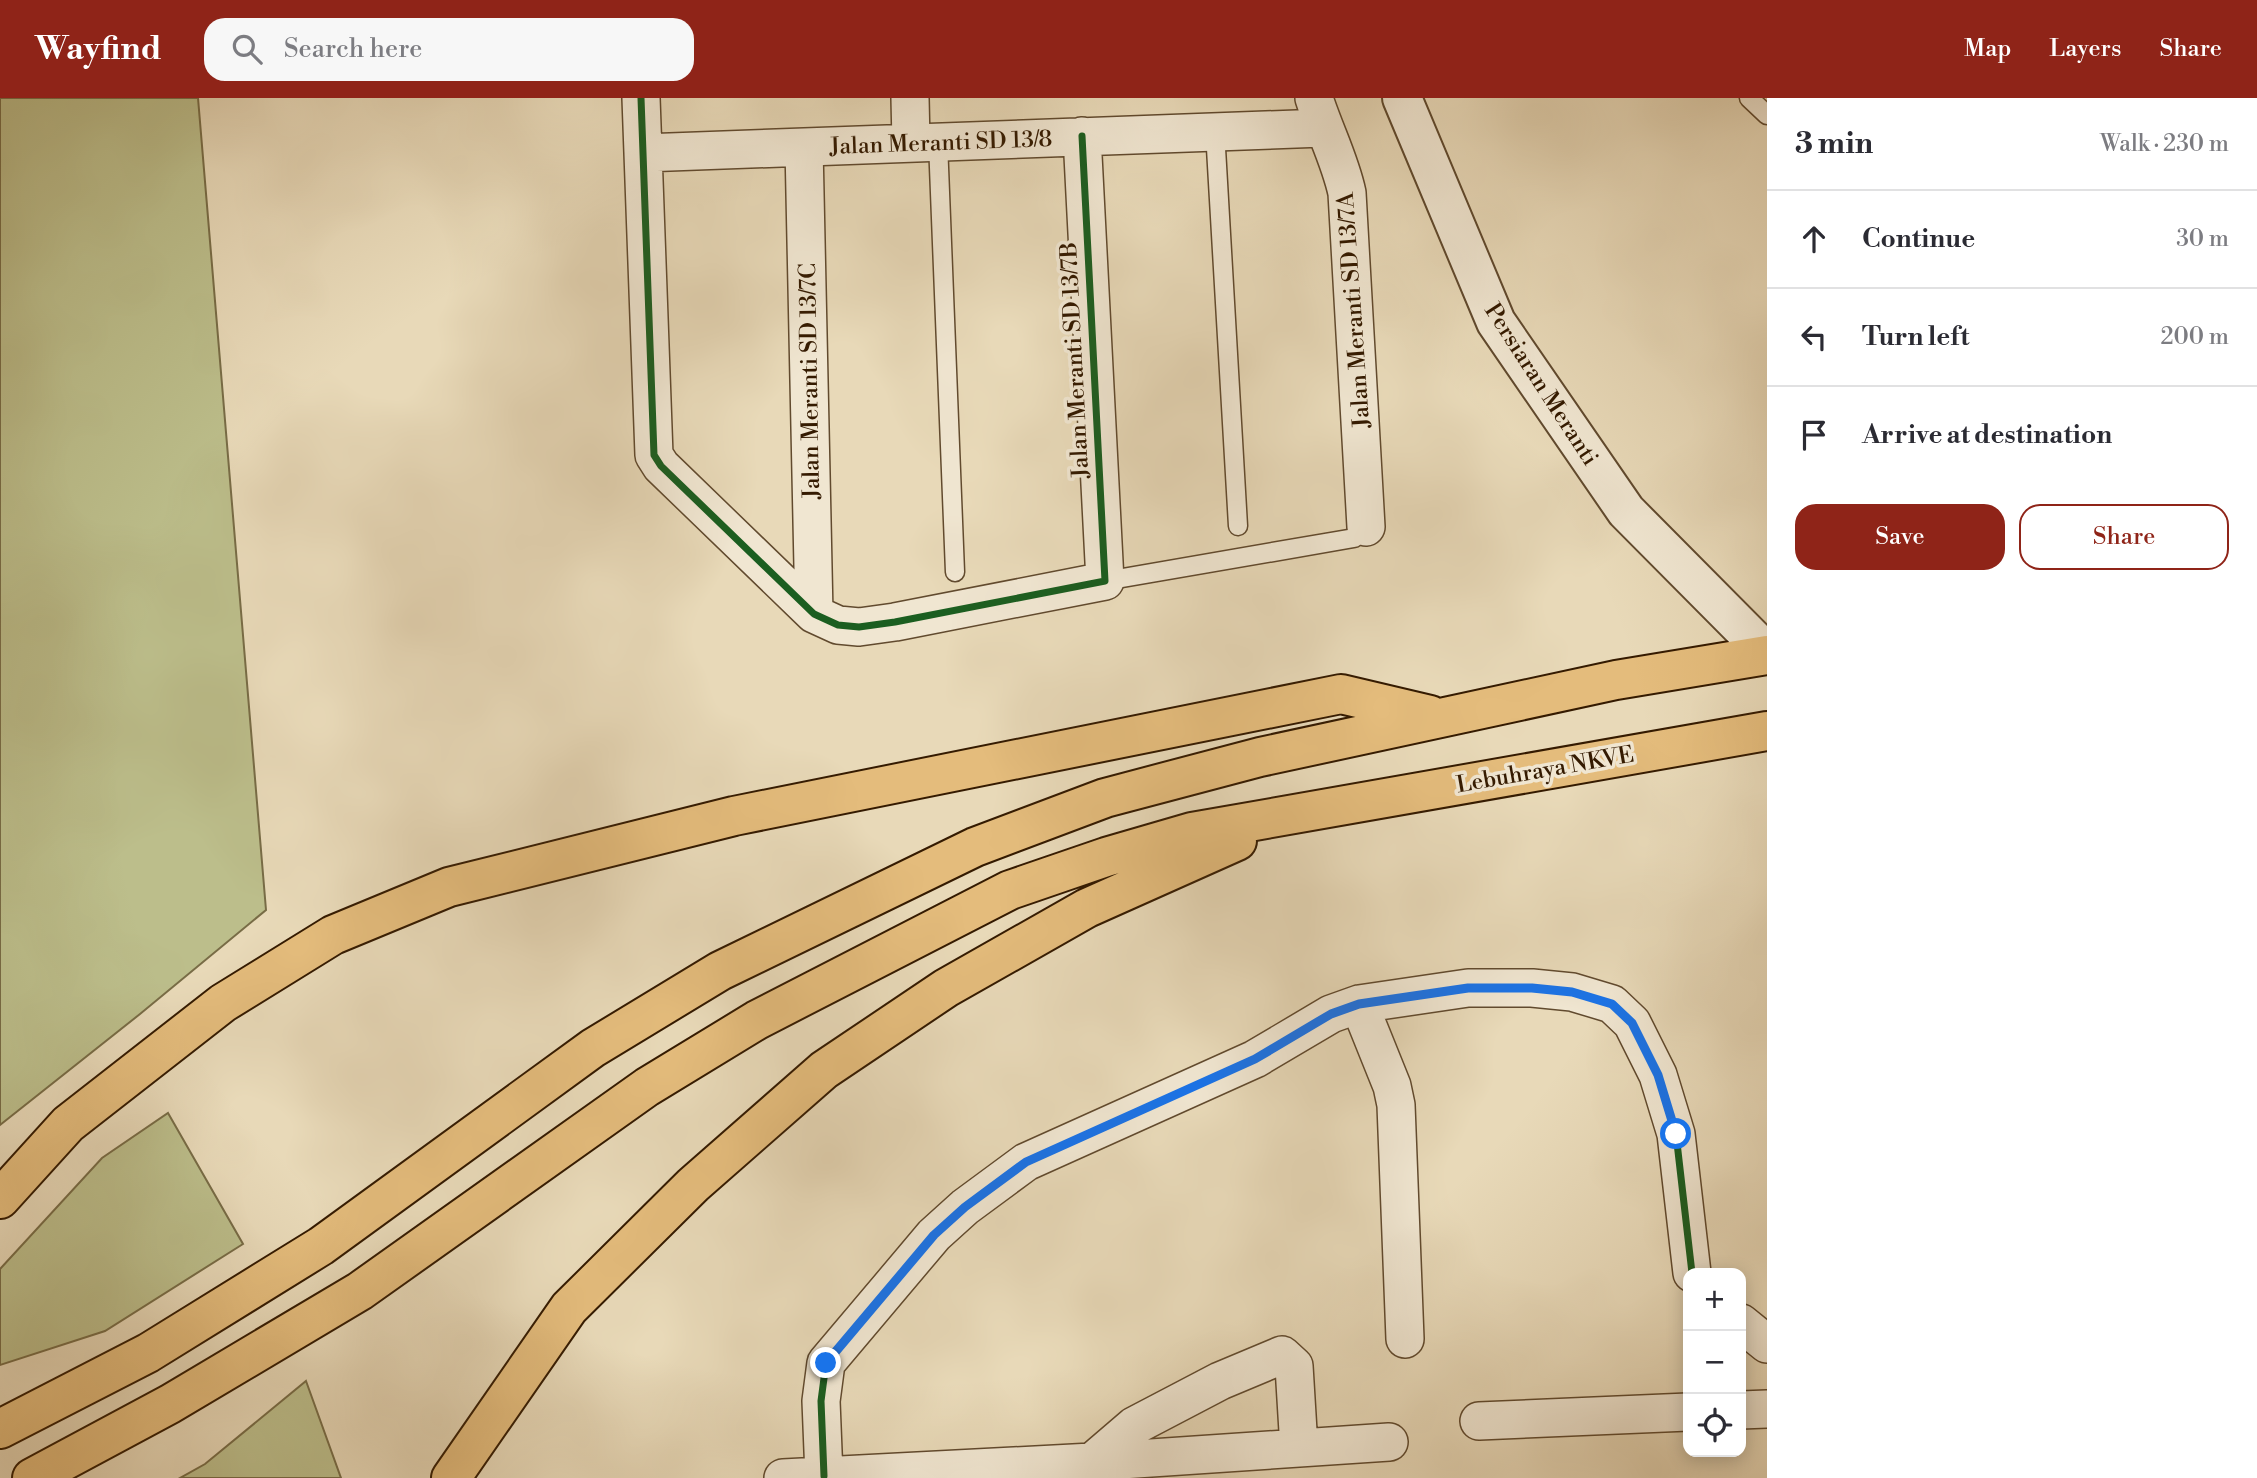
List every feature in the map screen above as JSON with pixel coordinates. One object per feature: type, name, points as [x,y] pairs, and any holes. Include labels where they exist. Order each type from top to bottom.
[{"type":"highway","points":[[0,1429],[148,1353],[321,1246],[593,1048],[720,971],[975,847],[1105,798],[1260,757],[1616,680],[1767,654]]},
{"type":"highway","points":[[0,1199],[68,1124],[223,1003],[333,935],[449,887],[734,816],[1340,694],[1439,717]]},
{"type":"highway","name":"Lebuhraya NKVE","points":[[1324,808],[1767,731]]},
{"type":"highway","points":[[32,1478],[170,1404],[360,1291],[647,1087],[757,1020],[1010,890],[1106,857],[1192,832],[1324,808]]},
{"type":"highway","points":[[451,1478],[569,1308],[693,1185],[824,1070],[946,988],[1087,908],[1204,854],[1324,808]]},
{"type":"street","points":[[641,98],[654,455],[661,466],[814,614],[838,625],[859,627],[895,622],[1105,581]]},
{"type":"street","points":[[910,98],[925,142]]},
{"type":"street","name":"Persiaran Meranti","points":[[1402,98],[1496,322],[1626,511],[1767,654]]},
{"type":"street","name":"Jalan Meranti SD 13/8","points":[[643,153],[1215,131],[1318,113]]},
{"type":"street","name":"Jalan Meranti SD 13/7A","points":[[1318,113],[1343,171],[1347,193],[1366,527]]},
{"type":"street","name":"Jalan Meranti SD 13/7B","points":[[1082,136],[1105,581]]},
{"type":"street","name":"Jalan Meranti SD 13/7C","points":[[804,147],[814,614]]},
{"type":"street","points":[[824,1476],[821,1401],[826,1363],[934,1235],[965,1207],[1026,1162],[1255,1059],[1331,1014],[1359,1004],[1468,988],[1532,988],[1572,992],[1612,1004],[1632,1023],[1653,1064],[1676,1134],[1691,1268]]},
{"type":"street","points":[[1359,1004],[1392,1086],[1396,1105],[1405,1339]]},
{"type":"street","points":[[1746,1327],[1767,1344]]},
{"type":"street","points":[[1093,1462],[1134,1426],[1220,1381],[1282,1355],[1294,1366],[1299,1448]]},
{"type":"street","points":[[1746,1410],[1767,1409]]},
{"type":"street","points":[[1479,1421],[1683,1412]]},
{"type":"street","points":[[783,1478],[1093,1462],[1389,1442]]},
{"type":"lane","points":[[1749,98],[1767,115]]},
{"type":"lane","points":[[1215,131],[1238,526]]},
{"type":"lane","points":[[925,142],[955,572]]},
{"type":"lane","points":[[1105,581],[1354,538],[1366,527]]},
{"type":"green space","points":[[0,98],[198,98],[266,910],[0,1125]]},
{"type":"green space","points":[[168,1113],[243,1244],[105,1331],[0,1365],[0,1269],[102,1158]]},
{"type":"green space","points":[[306,1381],[341,1478],[180,1478],[205,1464]]},
{"type":"cycle path","points":[[641,98],[654,455],[661,466],[814,614],[838,625],[859,627],[1105,581],[1082,136]]},
{"type":"cycle path","points":[[824,1476],[821,1401],[826,1363],[934,1235],[965,1207],[1026,1162],[1255,1059],[1331,1014],[1359,1004],[1468,988],[1532,988],[1572,992],[1612,1004],[1632,1023],[1658,1075],[1676,1134],[1691,1268]]},
{"type":"route","points":[[826,1363],[862,1317],[934,1235],[965,1207],[1026,1162],[1255,1059],[1331,1014],[1359,1004],[1468,988],[1532,988],[1572,992],[1612,1004],[1632,1023],[1658,1075],[1676,1134]]}]
